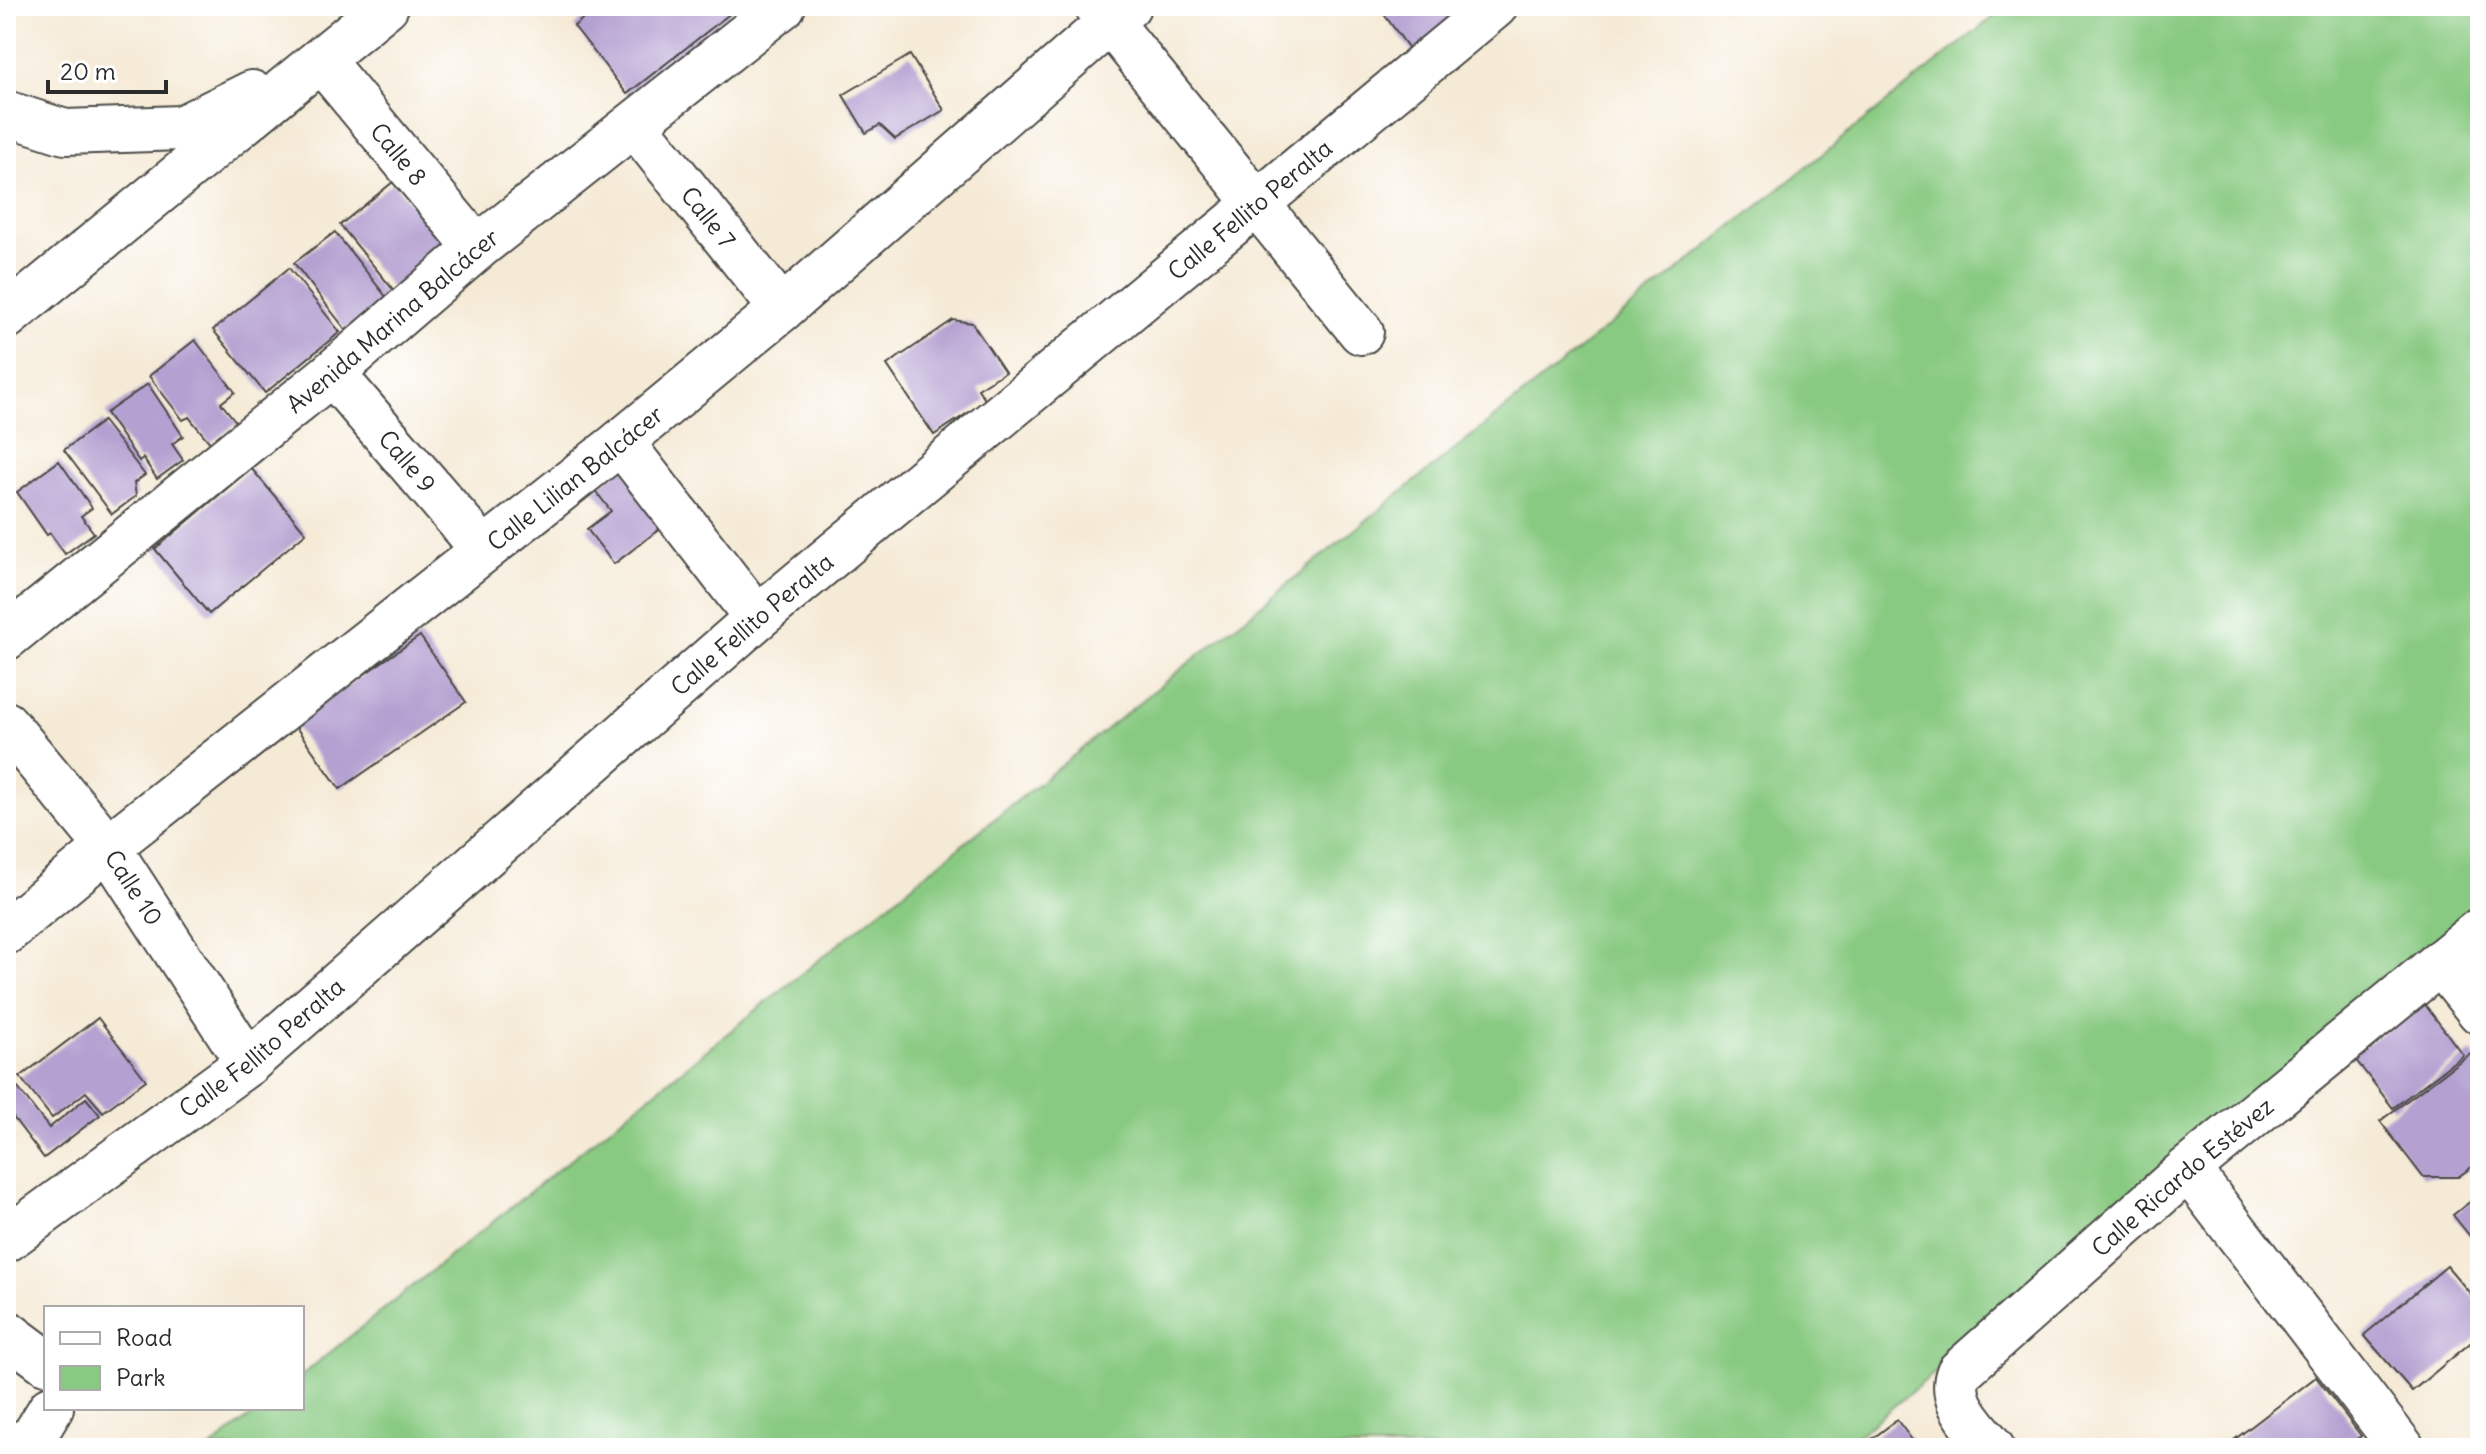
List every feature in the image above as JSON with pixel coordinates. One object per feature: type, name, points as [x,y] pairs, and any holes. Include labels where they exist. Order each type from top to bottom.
[{"type":"street","points":[[6,113],[65,132],[181,128],[321,60],[362,6]]},
{"type":"street","points":[[6,317],[386,6]]},
{"type":"street","name":"Avenida Marina Balcácer","points":[[6,638],[332,373],[477,248],[783,6]]},
{"type":"street","name":"Calle Fellito Peralta","points":[[6,1240],[248,1063],[757,618],[1495,6]]},
{"type":"street","points":[[1111,11],[1361,332]]},
{"type":"street","name":"Calle Lilian Balcácer","points":[[6,932],[108,847],[621,442],[782,309],[1111,11]]},
{"type":"street","name":"Calle 8","points":[[321,60],[477,248]]},
{"type":"street","name":"Calle 7","points":[[635,125],[782,309]]},
{"type":"street","name":"Calle 9","points":[[332,373],[483,549]]},
{"type":"street","points":[[621,442],[757,618]]},
{"type":"street","name":"Calle 10","points":[[6,724],[108,847],[248,1063]]},
{"type":"street","name":"Calle Ricardo Estévez","points":[[1992,1448],[1956,1397],[1954,1384],[1959,1372],[2188,1169],[2480,930]]},
{"type":"street","points":[[2440,962],[2480,1012]]},
{"type":"street","points":[[2188,1169],[2402,1448]]},
{"type":"street","points":[[6,1332],[44,1360]]},
{"type":"street","points":[[15,1448],[34,1436],[50,1410]]},
{"type":"green space","points":[[2007,6],[2480,6],[2480,931],[1842,1448],[211,1448],[258,1410],[304,1410],[304,1373]]},
{"type":"building","points":[[599,6],[727,6],[732,12],[627,94],[574,26]]},
{"type":"building","points":[[1378,6],[1459,6],[1465,14],[1413,54]]},
{"type":"building","points":[[910,55],[944,110],[895,139],[880,125],[866,133],[843,95]]},
{"type":"building","points":[[393,182],[448,249],[395,292],[340,225]]},
{"type":"building","points":[[335,232],[387,298],[346,330],[294,263]]},
{"type":"building","points":[[289,268],[340,332],[265,393],[213,330]]},
{"type":"building","points":[[953,320],[972,323],[1005,372],[978,389],[986,401],[934,435],[887,365]]},
{"type":"building","points":[[195,340],[235,392],[221,403],[237,423],[210,443],[189,417],[183,420],[149,376]]},
{"type":"building","points":[[148,384],[183,436],[172,444],[183,460],[157,479],[143,458],[139,461],[106,413]]},
{"type":"building","points":[[103,421],[145,475],[134,483],[136,496],[112,514],[64,450]]},
{"type":"building","points":[[59,461],[92,508],[81,516],[94,533],[65,554],[50,533],[47,535],[17,492]]},
{"type":"building","points":[[626,465],[670,521],[614,564],[587,529],[611,511],[594,489]]},
{"type":"building","points":[[251,468],[306,533],[209,614],[155,549]]},
{"type":"building","points":[[420,636],[466,702],[340,789],[293,723]]},
{"type":"building","points":[[2423,1002],[2463,1055],[2393,1108],[2352,1055]]},
{"type":"building","points":[[98,1018],[146,1080],[103,1112],[86,1092],[52,1118],[20,1077]]},
{"type":"building","points":[[2472,1052],[2480,1063],[2480,1161],[2458,1177],[2423,1177],[2380,1121]]},
{"type":"building","points":[[14,1083],[49,1128],[86,1098],[100,1115],[44,1158],[6,1108],[6,1090]]},
{"type":"building","points":[[2480,1194],[2480,1249],[2453,1215]]},
{"type":"building","points":[[2447,1266],[2480,1305],[2480,1335],[2412,1391],[2364,1335]]},
{"type":"building","points":[[2316,1377],[2361,1436],[2345,1448],[2240,1448],[2234,1440]]},
{"type":"building","points":[[1897,1420],[1918,1448],[1860,1448]]},
{"type":"building","points":[[2480,1435],[2480,1448],[2465,1448]]}]
